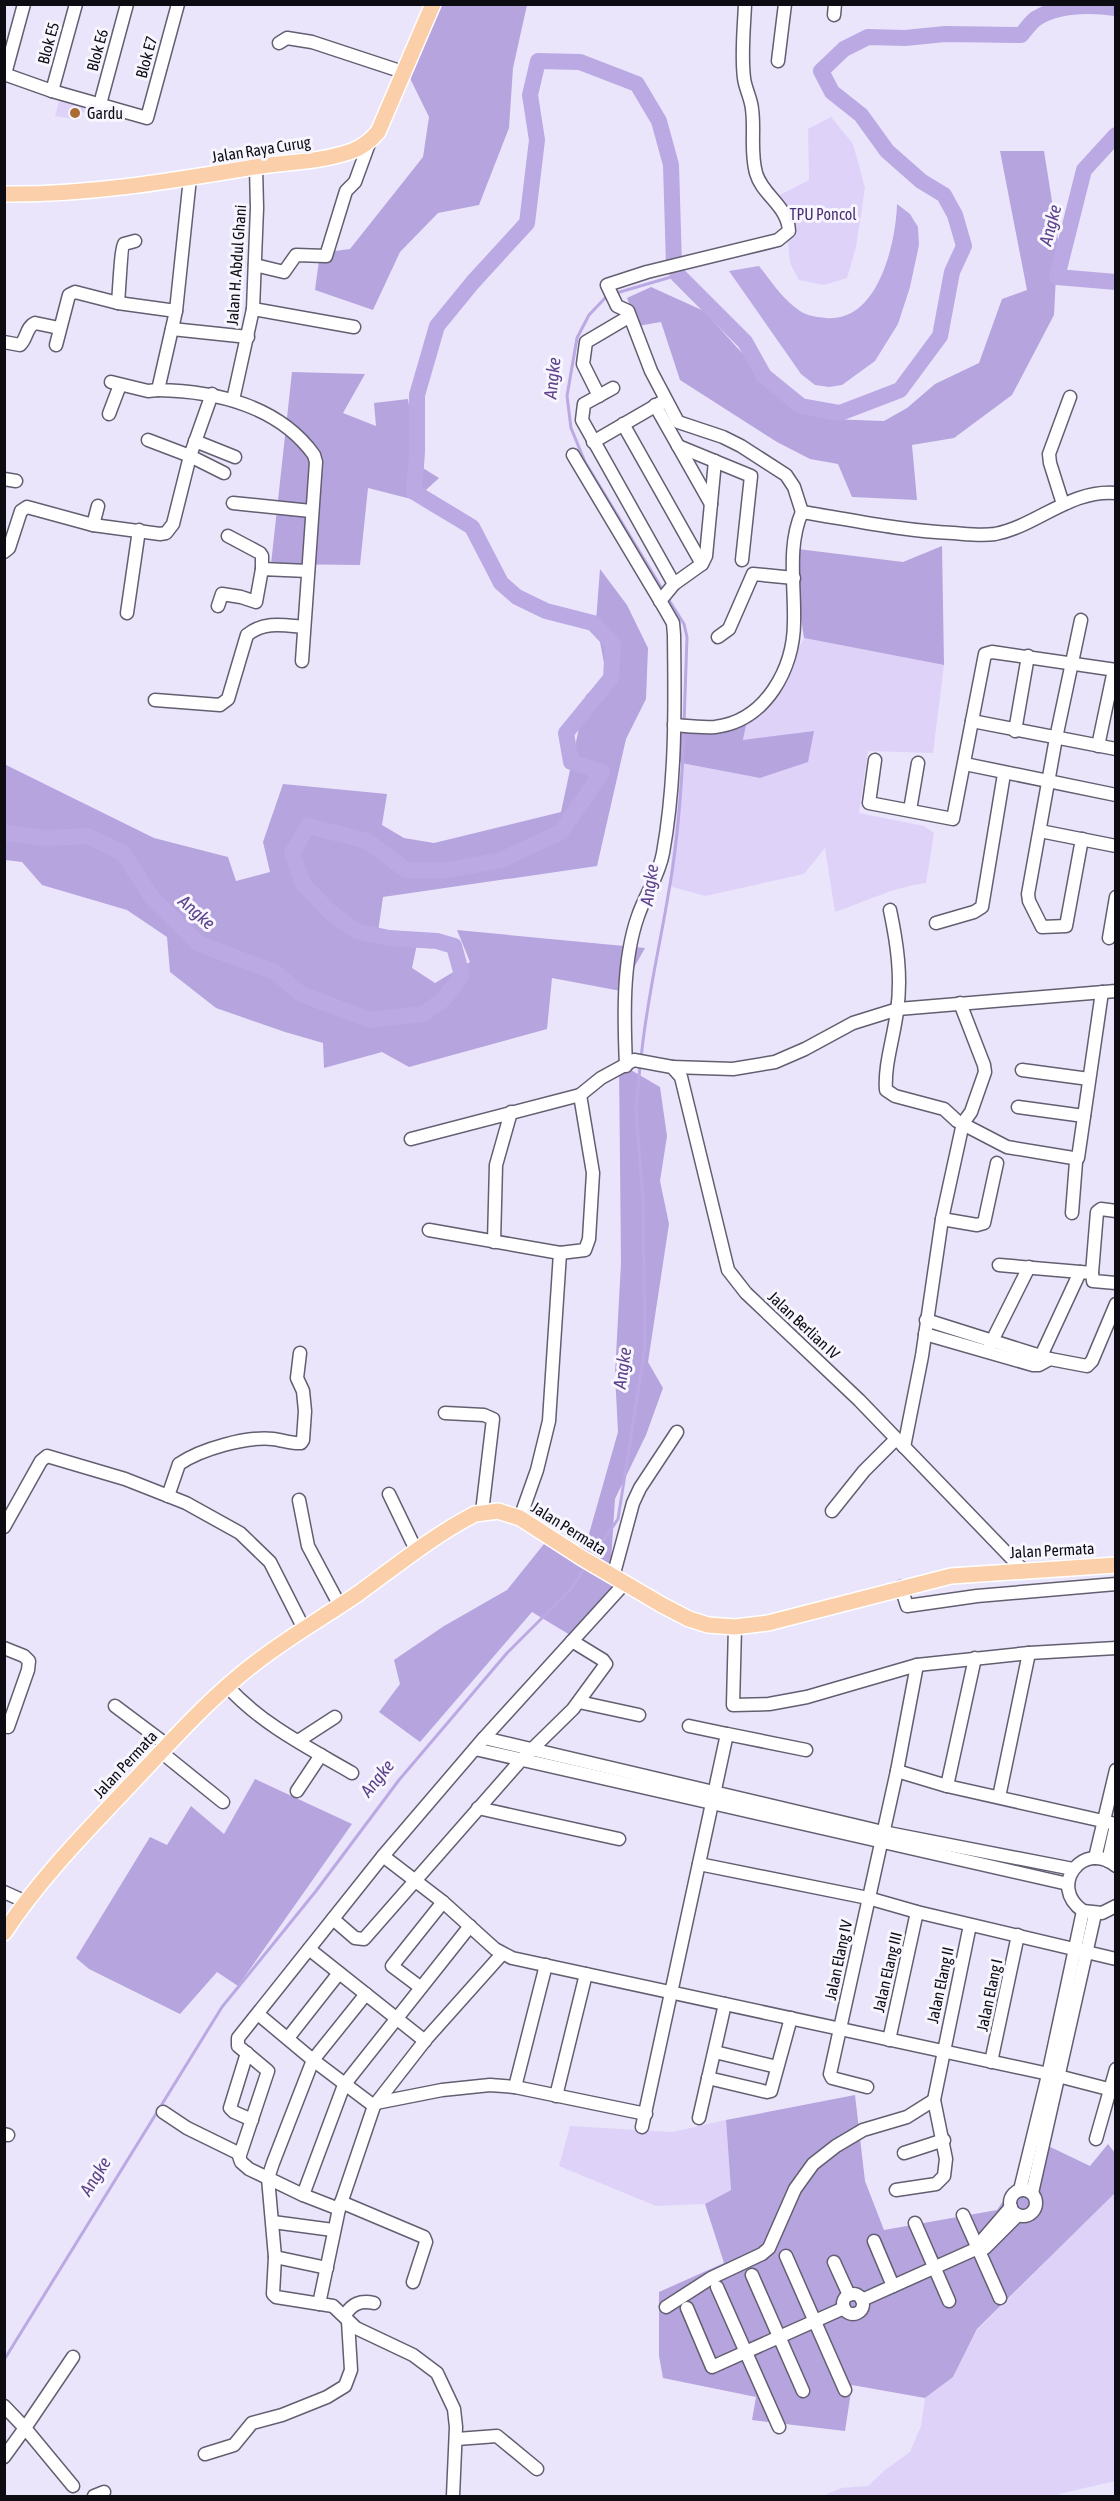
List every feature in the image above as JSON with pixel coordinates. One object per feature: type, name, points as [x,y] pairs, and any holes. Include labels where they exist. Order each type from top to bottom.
[{"type":"main road","points":[[370,141],[378,132],[390,106],[433,4]]},
{"type":"main road","name":"Jalan Raya Curug","points":[[4,194],[112,189],[190,178],[335,155],[353,150],[370,141]]},
{"type":"main road","name":"Jalan Permata","points":[[4,1933],[24,1901],[59,1860],[227,1686],[303,1627],[340,1606],[469,1517],[482,1512],[498,1511],[520,1518],[614,1577],[689,1619],[708,1625],[735,1627],[768,1623],[901,1587],[960,1575],[1115,1565]]},
{"type":"street","points":[[24,4],[5,74],[100,105]]},
{"type":"street","name":"Blok E5","points":[[52,91],[76,4]]},
{"type":"street","name":"Blok E6","points":[[100,105],[127,4]]},
{"type":"street","name":"Blok E7","points":[[100,105],[147,118],[177,4]]},
{"type":"street","points":[[678,725],[717,727],[736,722],[748,717],[768,698],[779,679],[794,639],[794,540],[802,512],[794,487],[786,475],[723,437],[678,422],[642,352],[628,311],[620,309],[610,294],[608,284],[778,240],[789,231],[786,217],[777,202],[763,187],[756,171],[752,151],[753,111],[744,81],[745,4]]},
{"type":"street","points":[[778,61],[785,4]]},
{"type":"street","points":[[279,43],[287,38],[312,42],[403,72]]},
{"type":"street","points":[[255,266],[284,272],[296,255],[326,256],[346,191],[355,182],[370,141]]},
{"type":"street","name":"Jalan H. Abdul Ghani","points":[[233,399],[253,309],[256,167]]},
{"type":"street","points":[[158,390],[176,311],[190,178]]},
{"type":"street","points":[[118,303],[122,269],[121,247],[124,243],[135,241]]},
{"type":"street","points":[[56,345],[59,328],[72,293],[75,292],[118,303],[176,311]]},
{"type":"street","points":[[253,309],[354,327]]},
{"type":"street","points":[[599,396],[583,364],[586,342],[626,319]]},
{"type":"street","points":[[4,342],[20,345],[31,324],[59,328]]},
{"type":"street","points":[[172,329],[248,337]]},
{"type":"street","points":[[109,414],[115,384],[148,391],[212,394],[233,399],[276,420],[314,455],[316,462],[302,661]]},
{"type":"street","points":[[613,388],[584,404],[582,420],[666,593],[673,623],[678,725],[660,868],[637,917],[630,952],[624,1023],[630,1063]]},
{"type":"street","points":[[4,552],[9,548],[23,508],[93,525],[160,534],[170,530],[190,456],[212,394]]},
{"type":"street","points":[[1063,504],[1049,454],[1070,397]]},
{"type":"street","points":[[593,442],[659,404],[678,446],[711,504]]},
{"type":"street","points":[[623,424],[702,564]]},
{"type":"street","points":[[148,440],[190,456],[224,473]]},
{"type":"street","points":[[195,441],[235,458]]},
{"type":"street","points":[[678,446],[751,476],[742,560]]},
{"type":"street","points":[[573,455],[666,593]]},
{"type":"street","points":[[666,593],[702,564],[706,556],[715,461]]},
{"type":"street","points":[[802,512],[928,532],[994,534],[1016,528],[1063,504],[1089,494],[1116,493]]},
{"type":"street","points":[[232,503],[311,511]]},
{"type":"street","points":[[93,525],[98,506]]},
{"type":"street","points":[[127,613],[139,530]]},
{"type":"street","points":[[218,606],[222,594],[241,597],[256,603],[262,569],[260,553],[228,536]]},
{"type":"street","points":[[262,569],[308,571]]},
{"type":"street","points":[[718,637],[729,629],[753,574],[794,578]]},
{"type":"street","points":[[1081,620],[1056,738],[1028,897],[1042,927],[1066,926],[1082,839]]},
{"type":"street","points":[[155,700],[220,705],[228,699],[247,635],[263,626],[276,624],[303,627]]},
{"type":"street","points":[[875,760],[869,803],[952,819],[985,654],[992,652],[1115,670],[1098,746]]},
{"type":"street","points":[[1015,730],[1028,656]]},
{"type":"street","points":[[972,721],[1116,749]]},
{"type":"street","points":[[910,810],[918,763]]},
{"type":"street","points":[[964,764],[1048,783],[1116,795]]},
{"type":"street","points":[[936,923],[974,912],[982,907],[1005,774]]},
{"type":"street","points":[[1040,831],[1116,846]]},
{"type":"street","points":[[1109,938],[1115,903]]},
{"type":"street","points":[[890,910],[898,956],[898,1009],[886,1090],[895,1096],[944,1109],[957,1121],[1007,1147],[1073,1158],[1076,1162],[1072,1213]]},
{"type":"street","points":[[411,1139],[580,1095],[601,1078],[630,1063],[734,1069],[775,1062],[853,1023],[898,1009],[1115,991],[1116,984]]},
{"type":"street","points":[[1013,1143],[1078,1155],[1102,992]]},
{"type":"street","points":[[832,1511],[864,1471],[900,1443],[916,1396],[942,1219],[963,1123],[971,1112],[984,1072],[984,1065],[960,1003]]},
{"type":"street","name":"Jalan Berlian IV","points":[[672,1067],[681,1077],[728,1270],[746,1293],[859,1400],[1023,1570]]},
{"type":"street","points":[[1022,1070],[1089,1079]]},
{"type":"street","points":[[429,1230],[560,1253],[585,1250],[589,1239],[592,1160],[580,1095]]},
{"type":"street","points":[[1018,1107],[1084,1116]]},
{"type":"street","points":[[494,1242],[496,1165],[511,1112]]},
{"type":"street","points":[[942,1219],[978,1225],[984,1223],[997,1163]]},
{"type":"street","points":[[925,1334],[1039,1365],[1086,1272],[1097,1212],[1101,1209],[1116,1211]]},
{"type":"street","points":[[520,1518],[537,1470],[549,1421],[560,1253]]},
{"type":"street","points":[[999,1265],[1086,1272],[1095,1282],[1116,1283]]},
{"type":"street","points":[[988,1352],[1029,1267]]},
{"type":"street","points":[[926,1320],[1045,1357],[1083,1366],[1089,1365],[1116,1304]]},
{"type":"street","points":[[168,1496],[179,1464],[212,1449],[242,1441],[272,1438],[301,1443],[305,1411],[303,1391],[297,1378],[300,1353]]},
{"type":"street","points":[[445,1413],[484,1415],[493,1419],[482,1512]]},
{"type":"street","points":[[413,2282],[426,2242],[424,2236],[340,2206],[303,2196],[244,2166],[240,2155],[268,2071],[236,2041],[383,1856],[484,1738],[572,1641],[614,1577],[633,1503],[640,1488],[677,1432]]},
{"type":"street","points":[[4,1527],[46,1456],[126,1479],[213,1516],[240,1533],[270,1562],[303,1627]]},
{"type":"street","points":[[389,1494],[417,1552]]},
{"type":"street","points":[[299,1500],[308,1546],[340,1606]]},
{"type":"street","points":[[1046,1590],[1049,1568]]},
{"type":"street","points":[[901,1587],[907,1606],[956,1598],[1116,1584]]},
{"type":"street","points":[[735,1627],[733,1705],[769,1704],[807,1697],[918,1665],[1029,1653],[1116,1648]]},
{"type":"street","points":[[333,1919],[355,1938],[364,1939],[522,1759],[579,1702],[606,1664],[572,1641]]},
{"type":"street","points":[[4,1648],[24,1656],[29,1661],[8,1727]]},
{"type":"street","points":[[999,1797],[1029,1653]]},
{"type":"street","points":[[947,1786],[975,1658]]},
{"type":"street","name":"Jalan Elang IV","points":[[867,2087],[830,2076],[918,1665]]},
{"type":"street","points":[[227,1686],[237,1697],[270,1723],[352,1773]]},
{"type":"street","points":[[579,1702],[639,1715]]},
{"type":"street","points":[[115,1706],[224,1802]]},
{"type":"street","points":[[298,1741],[335,1717]]},
{"type":"street","points":[[688,1726],[806,1750]]},
{"type":"street","points":[[642,2127],[673,1993],[727,1734]]},
{"type":"street","points":[[484,1738],[714,1798],[1068,1884]]},
{"type":"street","points":[[475,1749],[714,1798]]},
{"type":"street","points":[[297,1791],[321,1755]]},
{"type":"street","points":[[1116,1770],[1112,1864],[1095,1858],[1083,1861],[1073,1869],[1068,1884],[1070,1897],[1089,1913],[1109,1911],[1116,1906]]},
{"type":"street","points":[[897,1771],[947,1786],[1112,1824]]},
{"type":"street","points":[[478,1808],[619,1839]]},
{"type":"street","points":[[1095,1858],[1112,1824]]},
{"type":"street","points":[[881,1837],[1073,1869]]},
{"type":"street","points":[[383,1856],[443,1902],[502,1954],[1113,2090]]},
{"type":"street","points":[[699,1864],[868,1898],[917,1912],[1116,1959]]},
{"type":"street","points":[[4,1892],[24,1901]]},
{"type":"street","points":[[420,1987],[392,1966],[443,1902]]},
{"type":"street","name":"Jalan Elang III","points":[[889,2040],[917,1912]]},
{"type":"street","points":[[1026,2192],[1089,1913]]},
{"type":"street","name":"Jalan Elang II","points":[[934,2100],[970,1925]]},
{"type":"street","points":[[303,2196],[344,2085],[470,1926]]},
{"type":"street","name":"Jalan Elang I","points":[[991,2062],[1018,1935]]},
{"type":"street","points":[[309,1949],[425,2041]]},
{"type":"street","points":[[319,2304],[333,2230],[375,2105],[425,2041],[502,1954]]},
{"type":"street","points":[[515,2086],[546,1965]]},
{"type":"street","points":[[288,2038],[339,1973]]},
{"type":"street","points":[[556,2096],[586,1974]]},
{"type":"street","points":[[366,1994],[313,2060],[268,2178],[275,2257],[274,2296],[338,2308],[362,2332],[413,2355],[437,2373],[454,2409],[457,2439],[453,2496]]},
{"type":"street","points":[[699,2118],[725,2004]]},
{"type":"street","points":[[258,2014],[344,2085],[375,2105],[468,2086],[515,2086],[646,2114]]},
{"type":"street","points":[[708,2078],[769,2092],[791,2018]]},
{"type":"street","points":[[715,2052],[777,2067]]},
{"type":"street","points":[[247,2053],[230,2108],[252,2120]]},
{"type":"street","points":[[1096,2139],[1113,2090],[1116,2069]]},
{"type":"street","points":[[666,2307],[702,2283],[762,2254],[769,2248],[795,2189],[803,2175],[820,2157],[864,2130],[907,2117],[934,2100],[944,2140],[946,2159],[941,2181],[936,2184],[896,2190]]},
{"type":"street","points":[[163,2112],[187,2128],[240,2155]]},
{"type":"street","points":[[904,2153],[944,2140]]},
{"type":"street","points":[[1015,2211],[1012,2197],[1026,2192]]},
{"type":"street","points":[[1015,2211],[1026,2215],[1033,2211],[1036,2204],[1026,2192]]},
{"type":"street","points":[[862,2300],[978,2248],[980,2242],[1015,2211]]},
{"type":"street","points":[[963,2215],[1000,2298]]},
{"type":"street","points":[[273,2222],[333,2230]]},
{"type":"street","points":[[915,2223],[949,2301]]},
{"type":"street","points":[[874,2241],[893,2286]]},
{"type":"street","points":[[786,2256],[844,2390]]},
{"type":"street","points":[[275,2257],[327,2268]]},
{"type":"street","points":[[834,2262],[849,2295]]},
{"type":"street","points":[[752,2275],[803,2391]]},
{"type":"street","points":[[717,2287],[779,2427]]},
{"type":"street","points":[[855,2294],[862,2300],[862,2309],[857,2313],[851,2314],[843,2308],[843,2302],[849,2295],[855,2294]]},
{"type":"street","points":[[205,2454],[234,2445],[252,2423],[315,2403],[345,2386],[351,2370],[346,2318],[351,2306],[358,2302],[374,2303]]},
{"type":"street","points":[[687,2308],[712,2367],[843,2308]]},
{"type":"street","points":[[4,2457],[73,2357]]},
{"type":"street","points":[[4,2406],[73,2486]]},
{"type":"street","points":[[457,2439],[485,2435],[497,2436],[537,2469]]},
{"type":"green space","points":[[61,94],[146,121],[81,112],[78,120],[55,116]]},
{"type":"green space","name":"TPU Poncol","points":[[831,117],[853,144],[865,188],[856,247],[847,278],[824,285],[799,280],[790,263],[786,220],[776,197],[809,180],[808,129]]},
{"type":"green space","points":[[804,638],[944,665],[933,753],[868,751],[859,813],[924,826],[934,833],[926,883],[892,891],[835,912],[825,848],[804,874],[705,896],[669,886],[681,763],[760,778],[813,731],[743,741],[747,721],[770,700]]},
{"type":"green space","points":[[726,2120],[731,2190],[705,2204],[656,2206],[559,2166],[570,2126],[673,2132]]},
{"type":"green space","points":[[1115,2193],[1115,2481],[1059,2494],[1059,2496],[823,2496],[841,2488],[868,2486],[910,2452],[921,2426],[925,2398],[953,2377],[977,2330]]},
{"type":"shaded area","points":[[434,5],[527,5],[513,68],[509,128],[479,205],[438,213],[400,252],[373,310],[315,290],[320,253],[350,249],[423,157],[429,117],[404,66]]},
{"type":"shaded area","points":[[1000,151],[1044,151],[1058,239],[1054,315],[1012,395],[954,438],[912,445],[917,500],[852,497],[838,464],[810,459],[777,442],[680,380],[661,322],[638,326],[627,298],[651,287],[704,311],[780,395],[828,419],[884,421],[907,408],[935,384],[979,363],[1002,299],[1027,290]]},
{"type":"shaded area","points":[[897,204],[910,214],[918,227],[919,245],[910,287],[898,324],[875,361],[842,385],[829,387],[815,385],[801,374],[729,271],[759,266],[783,296],[803,313],[826,318],[844,316],[859,308],[881,278],[893,239]]},
{"type":"shaded area","points":[[292,372],[365,374],[343,413],[376,426],[374,403],[408,399],[418,465],[439,478],[415,500],[368,488],[360,565],[271,564]]},
{"type":"shaded area","points":[[942,546],[944,665],[804,638],[790,548],[903,562]]},
{"type":"shaded area","points":[[600,569],[627,605],[648,648],[646,699],[626,739],[597,866],[383,897],[378,932],[418,939],[412,968],[435,983],[470,962],[457,930],[645,948],[621,991],[552,978],[547,1029],[409,1067],[382,1052],[324,1068],[323,1043],[216,1008],[170,972],[167,937],[127,910],[42,885],[22,862],[5,860],[4,764],[154,838],[228,857],[236,881],[270,872],[263,842],[283,784],[387,794],[382,825],[404,838],[434,843],[561,812],[586,695],[607,679],[596,621]]},
{"type":"shaded area","points":[[747,721],[743,740],[814,731],[808,762],[760,778],[681,763],[672,745],[672,726]]},
{"type":"shaded area","points":[[619,1063],[660,1087],[667,1136],[660,1181],[669,1224],[648,1362],[663,1388],[646,1435],[615,1499],[611,1561],[630,1578],[575,1638],[532,1612],[420,1742],[379,1712],[400,1684],[394,1660],[444,1626],[507,1590],[552,1534],[585,1548],[618,1432],[615,1374],[621,1263]]},
{"type":"shaded area","points":[[255,1779],[352,1824],[238,1986],[217,1972],[180,2014],[89,1969],[76,1958],[150,1837],[167,1845],[191,1806],[224,1834]]},
{"type":"shaded area","points":[[855,2095],[865,2181],[884,2230],[997,2210],[1042,2143],[1090,2166],[1108,2144],[1115,2153],[1115,2193],[977,2329],[953,2377],[925,2398],[852,2385],[845,2431],[752,2420],[756,2397],[663,2378],[659,2356],[659,2292],[724,2263],[705,2204],[731,2190],[726,2120]]},
{"type":"waterway","name":"Angke","points":[[4,833],[46,838],[88,836],[123,853],[152,898],[199,944],[275,972],[301,994],[370,1020],[423,1014],[444,999],[462,975],[454,946],[437,941],[389,938],[356,931],[330,912],[303,884],[292,853],[308,826],[367,841],[406,870],[449,870],[501,860],[561,832],[602,772],[571,762],[566,733],[611,678],[613,644],[593,623],[546,611],[517,597],[501,583],[472,527],[414,492],[417,395],[437,326],[473,282],[527,223],[537,140],[530,95],[538,61],[580,62],[637,84],[659,121],[671,165],[674,265],[678,275],[745,342],[764,376],[801,406],[840,413],[900,390],[940,336],[952,272],[964,246],[955,215],[944,195],[921,181],[887,151],[861,115],[832,92],[821,71],[844,49],[868,37],[905,38],[945,34],[1021,35],[1035,19],[1055,10],[1086,6],[1116,8]]},
{"type":"waterway","name":"Angke","points":[[1116,135],[1084,170],[1057,277],[1116,282]]},
{"type":"waterway","name":"Angke","points":[[613,294],[678,275]]},
{"type":"waterway","name":"Angke","points":[[607,296],[589,315],[577,338],[567,396],[571,428],[585,462],[664,592]]},
{"type":"waterway","name":"Angke","points":[[667,597],[684,624],[687,637],[684,724]]},
{"type":"waterway","name":"Angke","points":[[641,1059],[649,997],[674,855],[681,792],[684,730]]},
{"type":"waterway","name":"Angke","points":[[591,1558],[618,1519],[645,1347],[643,1200],[636,1111],[640,1066]]},
{"type":"waterway","name":"Angke","points":[[4,2360],[222,2007],[316,1891],[399,1780],[507,1653],[571,1589],[586,1566]]},
{"type":"place","name":"Gardu","points":[[75,113]]}]
